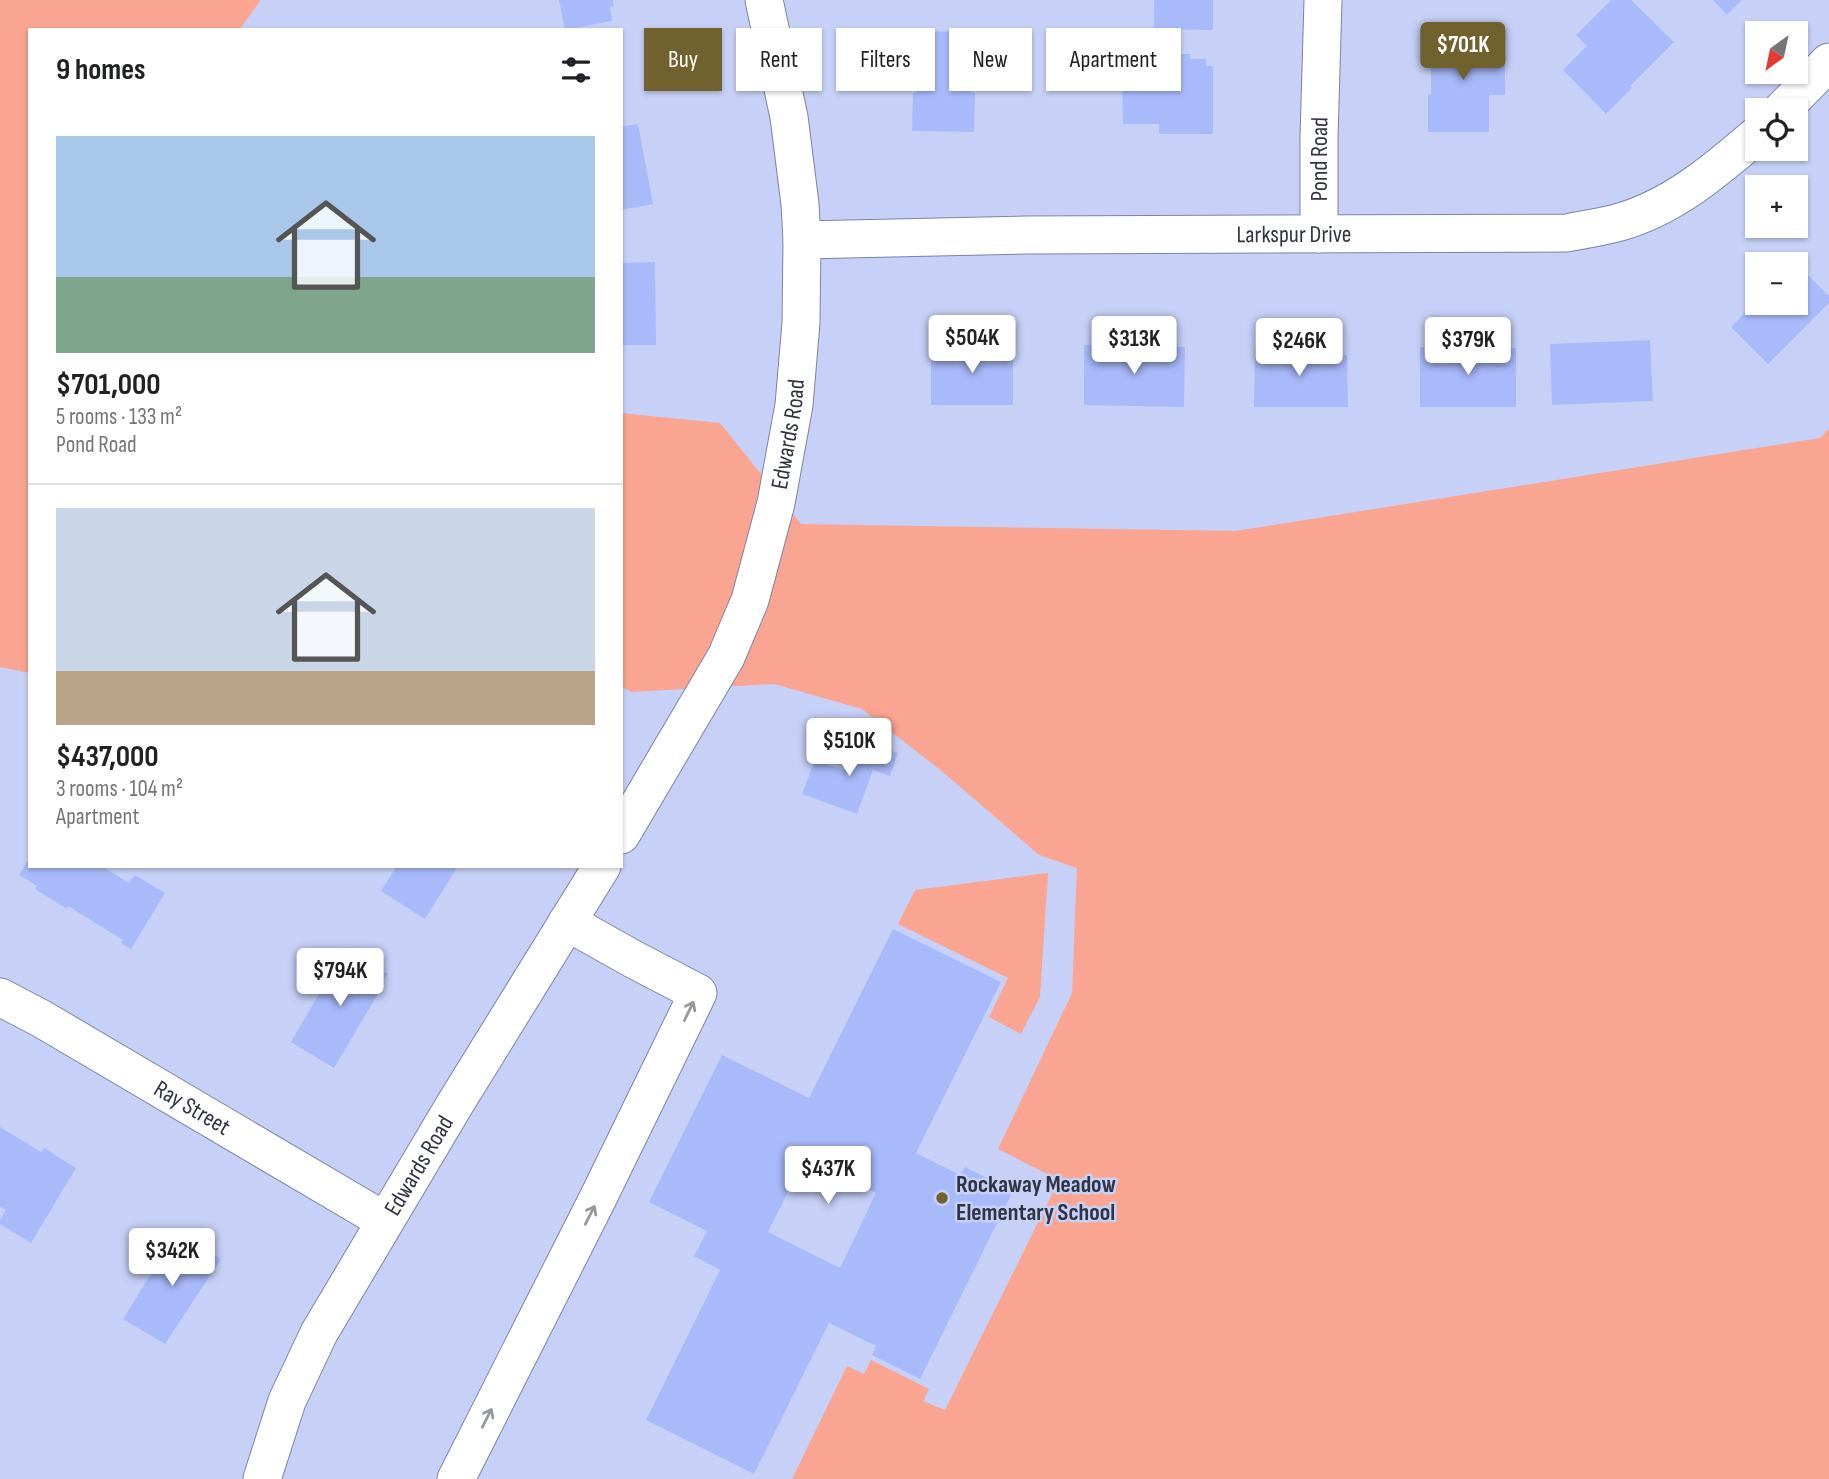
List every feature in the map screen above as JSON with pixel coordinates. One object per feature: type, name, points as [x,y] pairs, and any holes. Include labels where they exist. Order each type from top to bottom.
[{"type":"street","name":"Edwards Road","points":[[623,832],[726,657],[750,600],[776,503],[794,405],[801,323],[800,204],[789,117],[764,0]]},
{"type":"street","name":"Pond Road","points":[[1319,234],[1322,0]]},
{"type":"street","points":[[1794,98],[1829,62]]},
{"type":"street","name":"Larkspur Drive","points":[[802,240],[1027,235],[1567,233],[1622,222],[1668,202],[1714,171],[1745,145]]},
{"type":"street","name":"Edwards Road","points":[[262,1479],[287,1401],[319,1333],[601,868]]},
{"type":"street","points":[[456,1479],[698,993],[632,960],[567,922]]},
{"type":"street","name":"Ray Street","points":[[0,996],[385,1221]]},
{"type":"shaded area","points":[[0,0],[261,0],[240,28],[28,28],[28,673],[0,667]]},
{"type":"shaded area","points":[[623,413],[720,423],[801,524],[1236,531],[1820,438],[1829,429],[1829,1479],[792,1479],[847,1366],[864,1374],[871,1360],[929,1389],[923,1401],[945,1410],[1059,1180],[998,1149],[1072,993],[1077,868],[1039,855],[944,773],[862,709],[774,684],[631,692],[623,687]]},
{"type":"shaded area","points":[[1048,873],[1040,997],[1021,1034],[989,1017],[1008,978],[898,924],[915,890]]},
{"type":"building","points":[[559,0],[613,0],[614,6],[610,7],[612,21],[565,28]]},
{"type":"building","points":[[1154,0],[1213,0],[1213,30],[1154,28]]},
{"type":"building","points":[[1611,0],[1631,0],[1674,42],[1606,114],[1563,70],[1587,46],[1576,35]]},
{"type":"building","points":[[1713,0],[1742,0],[1727,15]]},
{"type":"building","points":[[935,31],[949,32],[949,91],[975,92],[974,132],[912,131],[913,93],[935,91]]},
{"type":"building","points":[[1431,32],[1490,32],[1490,53],[1505,52],[1505,95],[1489,95],[1489,132],[1428,132]]},
{"type":"building","points":[[1181,54],[1190,54],[1190,59],[1206,59],[1206,66],[1213,66],[1213,134],[1159,134],[1159,124],[1123,124],[1122,91],[1181,91]]},
{"type":"building","points":[[638,124],[653,204],[623,210],[623,127]]},
{"type":"building","points":[[655,262],[656,345],[623,345],[623,263]]},
{"type":"building","points":[[1808,275],[1829,296],[1829,303],[1768,364],[1731,327],[1745,312],[1745,315],[1808,315]]},
{"type":"building","points":[[1650,340],[1653,401],[1552,405],[1550,344]]},
{"type":"building","points":[[931,345],[1013,345],[1013,405],[931,405]]},
{"type":"building","points":[[1084,345],[1185,347],[1184,407],[1084,405]]},
{"type":"building","points":[[1255,345],[1315,346],[1316,355],[1347,355],[1348,407],[1254,407]]},
{"type":"building","points":[[1420,347],[1516,348],[1516,407],[1420,407]]},
{"type":"building","points":[[862,740],[898,753],[890,776],[873,770],[857,814],[802,794],[815,760],[850,772]]},
{"type":"building","points":[[28,860],[28,868],[105,868],[129,883],[135,875],[165,893],[131,949],[121,943],[123,940],[35,889],[37,886],[19,875]]},
{"type":"building","points":[[396,868],[457,868],[425,919],[381,891]]},
{"type":"building","name":"Rockaway Meadow Elementary School","points":[[893,929],[1001,982],[916,1153],[960,1175],[965,1167],[1013,1191],[920,1379],[872,1355],[876,1346],[829,1323],[754,1474],[646,1420],[720,1270],[694,1256],[707,1231],[649,1202],[722,1055],[809,1098]],"holes":[[[805,1158],[876,1193],[840,1268],[768,1232]]]},
{"type":"building","points":[[344,947],[388,974],[334,1068],[291,1042]]},
{"type":"building","points":[[0,1127],[41,1152],[44,1148],[76,1168],[31,1243],[0,1224],[6,1210],[0,1207]]},
{"type":"building","points":[[177,1232],[221,1259],[165,1344],[123,1319]]},
{"type":"place","name":"Rockaway Meadow Elementary School","points":[[942,1198]]}]
